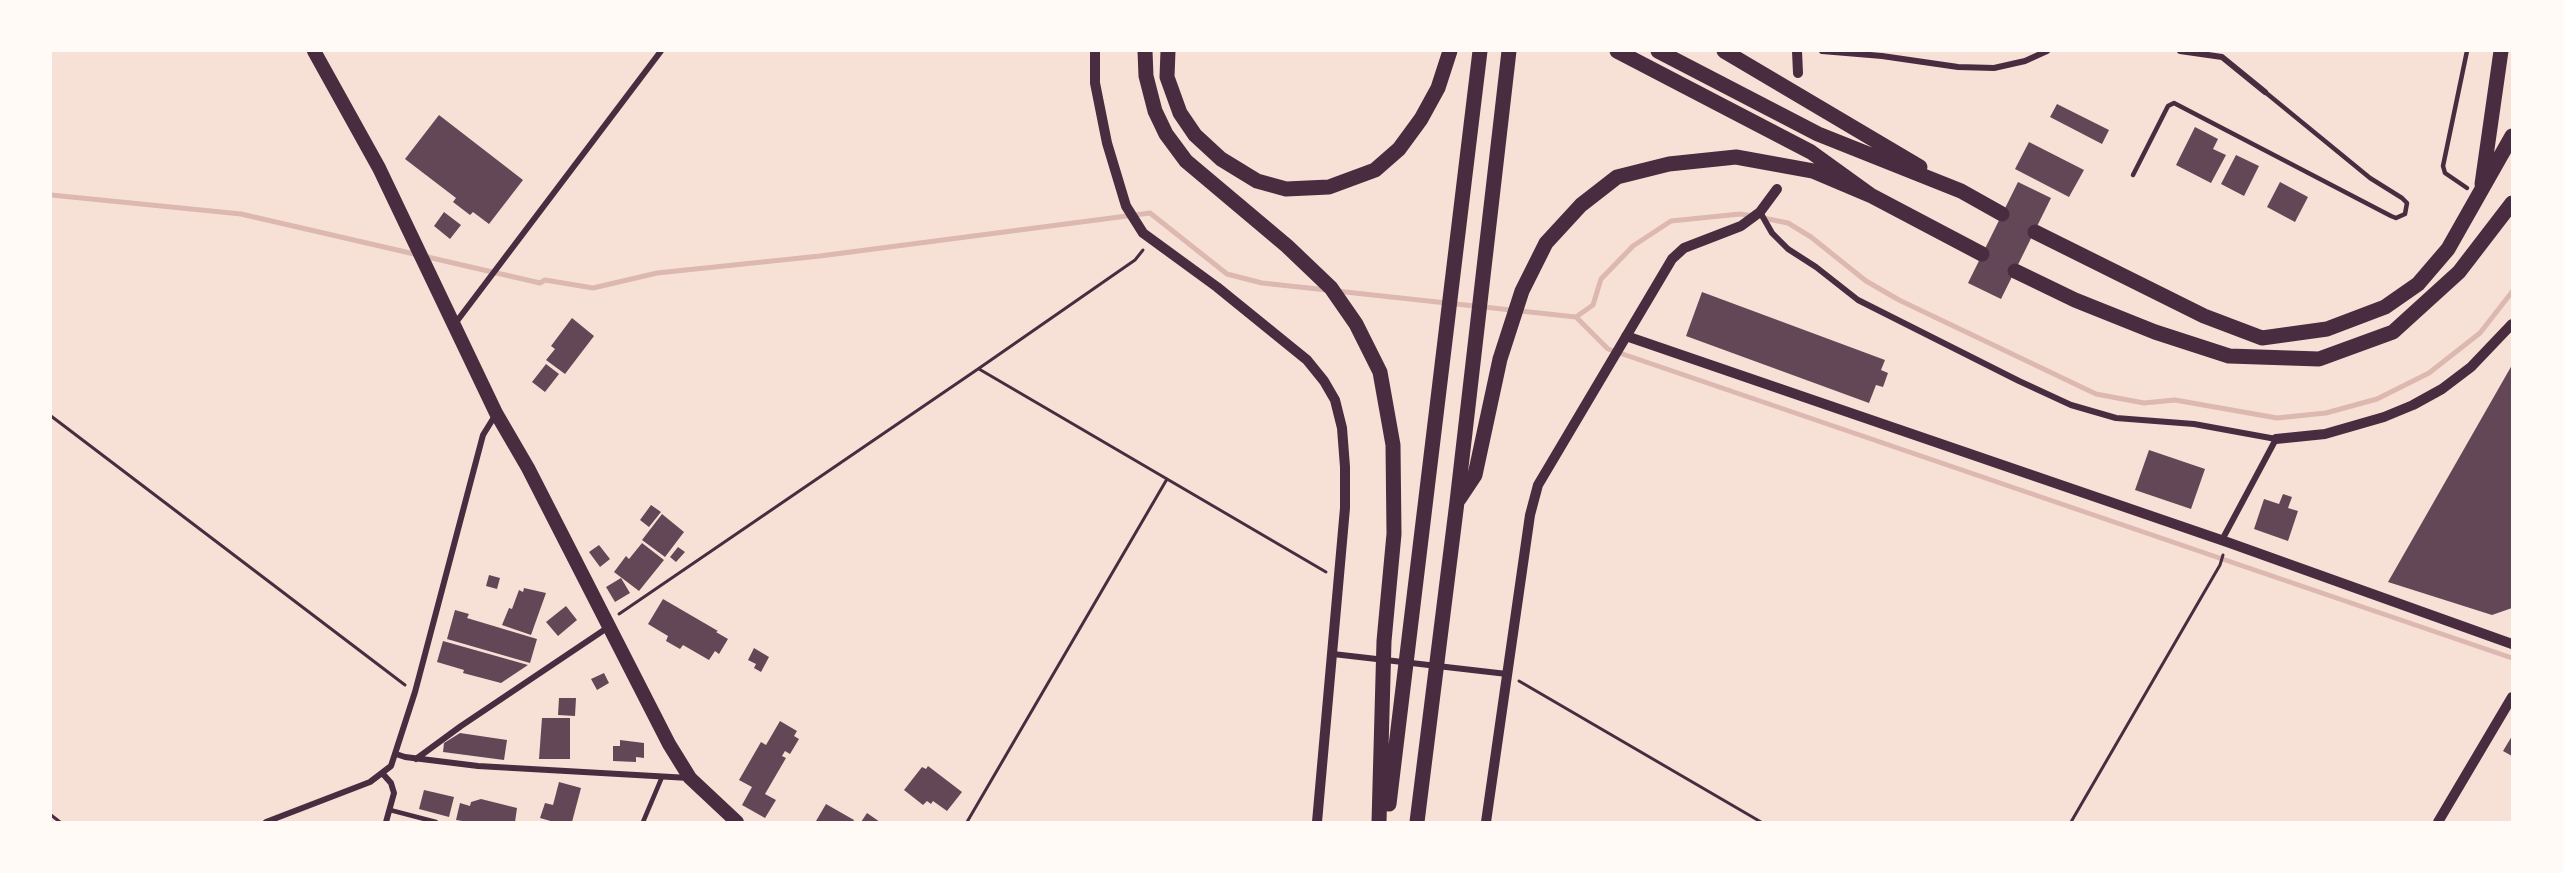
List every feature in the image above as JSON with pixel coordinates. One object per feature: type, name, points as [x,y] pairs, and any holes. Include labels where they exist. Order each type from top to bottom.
[{"type":"highway","points":[[1145,51],[1146,76],[1155,111],[1166,134],[1186,161],[1287,246],[1331,288],[1356,324],[1380,372],[1393,445],[1394,534],[1383,660],[1379,822]]},
{"type":"highway","points":[[1167,51],[1167,77],[1180,113],[1195,135],[1221,159],[1257,181],[1286,189],[1329,187],[1375,170],[1399,148],[1420,118],[1438,88],[1450,51]]},
{"type":"highway","points":[[1387,822],[1480,51]]},
{"type":"highway","points":[[1417,822],[1457,502],[1509,51]]},
{"type":"highway","points":[[1617,51],[1811,152],[1872,196]]},
{"type":"highway","points":[[1658,51],[1818,134],[1961,191]]},
{"type":"highway","points":[[1724,51],[2002,214]]},
{"type":"highway","points":[[2474,190],[2501,51]]},
{"type":"highway","points":[[2034,232],[2204,316],[2262,338],[2327,329],[2385,307],[2418,284],[2448,249],[2474,190],[2512,136]]},
{"type":"highway","points":[[1457,502],[1475,475],[1500,359],[1522,291],[1546,243],[1581,205],[1617,177],[1669,164],[1736,157],[1813,171],[1872,196],[1982,254]]},
{"type":"highway","points":[[2015,271],[2075,300],[2155,332],[2229,356],[2319,359],[2393,332],[2459,272],[2512,203]]},
{"type":"main road","points":[[314,51],[379,168],[496,413],[528,468],[669,744],[690,778],[737,822]]},
{"type":"street","points":[[454,325],[662,51]]},
{"type":"street","points":[[1095,51],[1095,83],[1117,177],[1126,206],[1143,233],[1217,287],[1306,360],[1324,381],[1335,400],[1342,428],[1346,467],[1333,654],[1317,822]]},
{"type":"street","points":[[1797,51],[1798,73]]},
{"type":"street","points":[[1822,51],[1882,56],[1958,67],[1994,68],[2025,61],[2048,51]]},
{"type":"street","points":[[2180,51],[2222,57],[2265,92]]},
{"type":"street","points":[[1486,822],[1530,515],[1538,485],[1672,259],[1684,248],[1741,226],[1760,213],[1777,189]]},
{"type":"street","points":[[1760,213],[1772,233],[1788,249],[1816,267],[1857,300],[2071,405],[2116,418],[2161,420],[2276,439],[2325,434],[2384,417],[2414,405],[2442,389],[2471,367],[2512,324]]},
{"type":"street","points":[[1625,339],[2225,541],[2512,644]]},
{"type":"street","points":[[266,822],[370,782],[391,766],[415,692],[483,435],[496,413]]},
{"type":"street","points":[[2225,541],[2276,439]]},
{"type":"street","points":[[416,759],[609,624]]},
{"type":"street","points":[[1333,654],[1508,674]]},
{"type":"street","points":[[2438,822],[2512,697]]},
{"type":"street","points":[[396,754],[416,759],[565,773],[690,778]]},
{"type":"street","points":[[383,774],[391,783],[394,793],[386,822]]},
{"type":"lane","points":[[2466,51],[2443,166],[2445,173],[2474,190]]},
{"type":"lane","points":[[2133,175],[2168,106],[2174,103],[2391,216],[2397,218],[2405,214],[2407,203],[2402,198],[2370,178],[2265,92]]},
{"type":"lane","points":[[643,822],[662,777]]},
{"type":"lane","points":[[390,810],[436,822]]},
{"type":"path","points":[[609,624],[1135,260],[1152,240]]},
{"type":"path","points":[[978,369],[1337,580]]},
{"type":"path","points":[[51,416],[415,692]]},
{"type":"path","points":[[967,822],[1167,479]]},
{"type":"path","points":[[2071,822],[2220,565],[2225,541]]},
{"type":"path","points":[[1508,674],[1761,822]]},
{"type":"path","points":[[51,815],[60,822]]},
{"type":"building","points":[[2057,104],[2109,130],[2102,144],[2050,117]]},
{"type":"building","points":[[439,115],[523,180],[489,224],[473,212],[470,215],[453,202],[456,198],[405,159]]},
{"type":"building","points":[[2195,127],[2218,139],[2213,149],[2226,155],[2211,183],[2176,165]]},
{"type":"building","points":[[2029,142],[2084,170],[2069,197],[2015,169]]},
{"type":"building","points":[[2236,155],[2259,166],[2244,196],[2221,184]]},
{"type":"building","points":[[2018,182],[2051,198],[2001,299],[1968,283]]},
{"type":"building","points":[[2280,182],[2308,197],[2295,222],[2267,207]]},
{"type":"building","points":[[444,212],[461,225],[450,239],[434,226]]},
{"type":"building","points":[[1702,292],[1885,360],[1881,370],[1888,373],[1883,387],[1876,385],[1869,403],[1686,336]]},
{"type":"building","points":[[572,318],[594,336],[565,374],[546,360],[555,349],[551,346]]},
{"type":"building","points":[[546,364],[559,374],[545,392],[532,382]]},
{"type":"building","points":[[2512,365],[2512,608],[2492,615],[2388,582]]},
{"type":"building","points":[[2149,450],[2205,469],[2191,509],[2135,490]]},
{"type":"building","points":[[2283,494],[2292,497],[2288,508],[2298,511],[2288,541],[2254,529],[2264,499],[2279,504]]},
{"type":"building","points":[[651,505],[661,512],[649,527],[640,520]]},
{"type":"building","points":[[662,514],[684,532],[665,557],[642,540]]},
{"type":"building","points":[[642,543],[664,560],[639,591],[614,572],[626,556],[629,559]]},
{"type":"building","points":[[599,545],[610,559],[600,567],[589,552]]},
{"type":"building","points":[[678,547],[685,552],[676,562],[670,557]]},
{"type":"building","points":[[489,575],[500,578],[497,589],[486,586]]},
{"type":"building","points":[[621,578],[630,593],[615,602],[606,587]]},
{"type":"building","points":[[524,588],[546,593],[531,635],[502,625],[509,608],[512,609],[519,590],[523,592]]},
{"type":"building","points":[[663,599],[728,639],[719,654],[715,651],[709,660],[683,645],[680,649],[666,641],[668,636],[648,624]]},
{"type":"building","points":[[566,606],[577,620],[558,636],[546,622]]},
{"type":"building","points":[[455,610],[469,614],[467,618],[537,639],[530,663],[447,639]]},
{"type":"building","points":[[443,641],[528,665],[501,683],[463,673],[464,670],[437,662]]},
{"type":"building","points":[[754,648],[769,657],[761,672],[754,668],[756,664],[748,660]]},
{"type":"building","points":[[604,673],[609,683],[597,690],[591,679]]},
{"type":"building","points":[[559,698],[576,698],[575,716],[558,715]]},
{"type":"building","points":[[542,718],[570,718],[570,759],[539,759]]},
{"type":"building","points":[[780,721],[797,731],[794,736],[799,739],[790,754],[785,751],[782,756],[786,758],[765,794],[776,800],[765,818],[742,805],[752,787],[739,780],[761,742],[766,745]]},
{"type":"building","points":[[460,733],[507,740],[504,760],[443,752],[444,743]]},
{"type":"building","points":[[2512,736],[2512,756],[2503,751]]},
{"type":"building","points":[[620,740],[644,743],[644,758],[636,757],[636,762],[613,761],[613,746],[620,746]]},
{"type":"building","points":[[928,766],[962,792],[947,811],[933,801],[931,804],[927,801],[923,805],[904,790],[922,767],[926,769]]},
{"type":"building","points":[[559,782],[581,788],[572,822],[554,822],[540,818],[545,803],[553,805]]},
{"type":"building","points":[[424,790],[454,797],[449,817],[419,809]]},
{"type":"building","points":[[481,799],[517,808],[515,822],[456,820],[460,803],[470,806],[471,802]]},
{"type":"building","points":[[826,804],[854,820],[853,822],[816,821]]},
{"type":"building","points":[[867,813],[880,822],[861,822]]},
{"type":"waterway","points":[[51,195],[241,214],[540,283],[545,280],[593,288],[657,273],[820,256],[1150,213],[1227,274],[1262,283],[1327,290]]},
{"type":"waterway","points":[[1576,317],[1593,305],[1601,279],[1633,246],[1671,221],[1740,214],[1754,216]]},
{"type":"waterway","points":[[1763,218],[1788,223],[1811,237],[1866,281],[1899,300],[2096,394],[2144,403],[2175,400],[2277,418],[2326,413],[2377,399],[2429,373],[2480,333],[2512,292]]},
{"type":"waterway","points":[[1336,291],[1576,317],[1608,349],[2512,658]]}]
